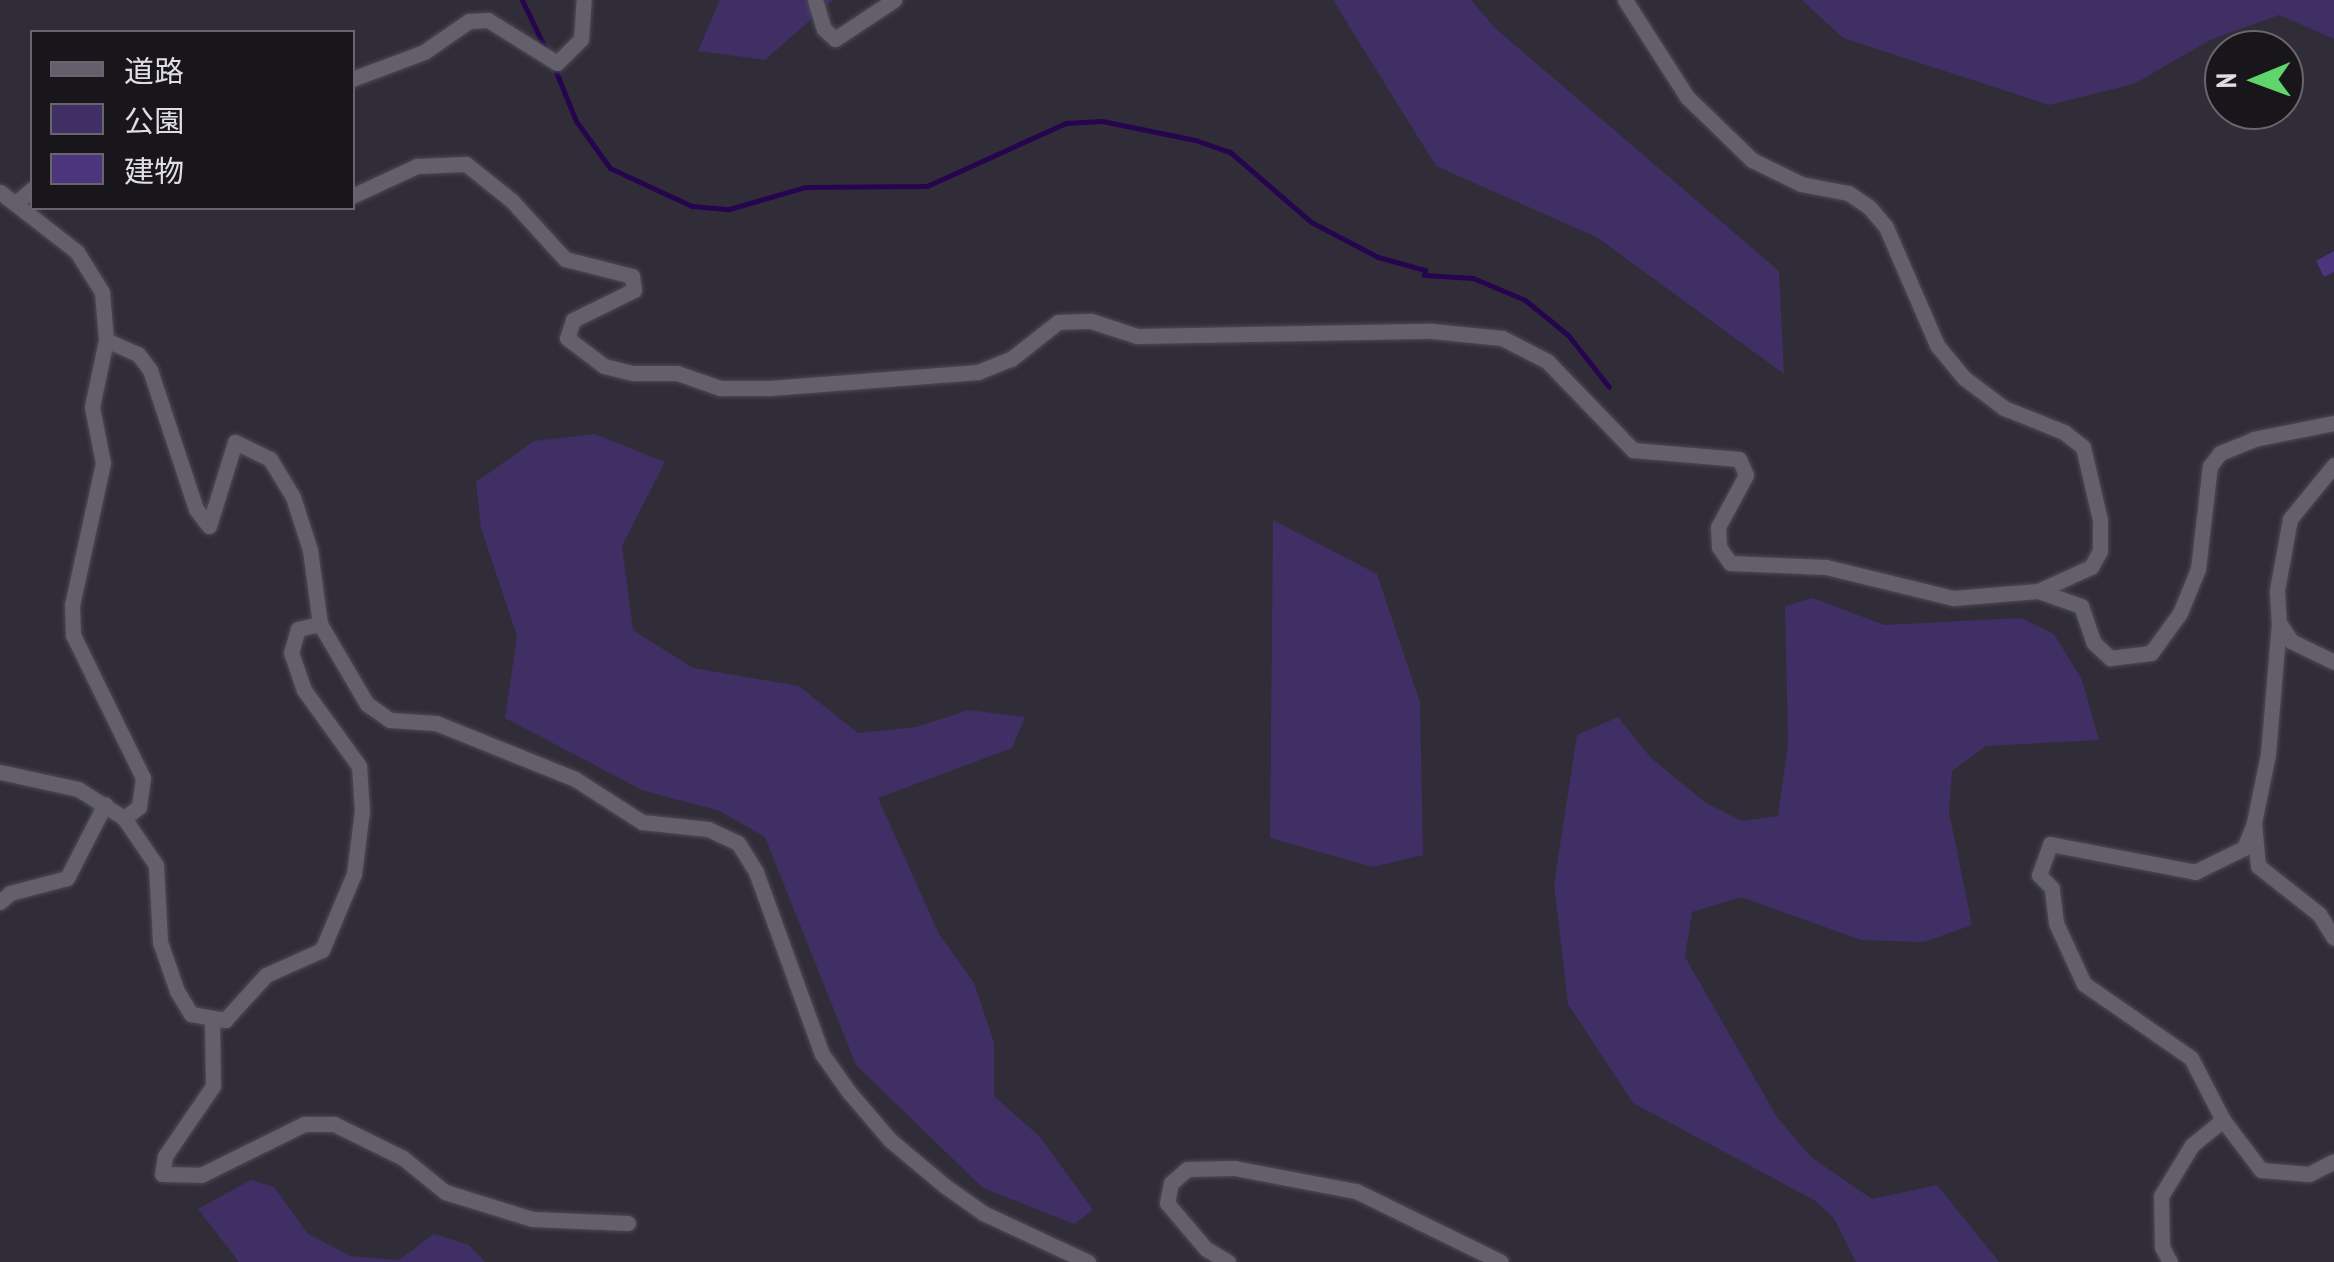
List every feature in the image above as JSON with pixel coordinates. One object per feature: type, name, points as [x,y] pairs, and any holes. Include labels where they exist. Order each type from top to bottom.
[{"type":"street","points":[[355,78],[424,52],[469,22],[488,20],[557,63],[581,39],[584,0]]},
{"type":"street","points":[[816,0],[824,29],[835,39],[894,0]]},
{"type":"street","points":[[355,195],[417,166],[466,164],[512,202],[565,259],[632,276],[634,290],[573,320],[568,338],[604,366],[677,373],[720,388],[978,372],[1011,359],[1058,322],[1091,321],[1137,336],[1432,331],[1502,338],[1547,361],[1634,450],[1739,459],[1746,476],[1718,527],[1719,548],[1730,563],[1826,568],[1953,598],[2038,591],[2091,568],[2100,551],[2100,520],[2083,447],[2064,432],[2004,408],[1964,378],[1937,345],[1886,227],[1869,206],[1848,193],[1801,184],[1752,160],[1687,97],[1625,0]]},
{"type":"street","points":[[16,202],[30,190]]},
{"type":"street","points":[[0,192],[49,226],[90,270],[102,292],[106,340],[92,407],[103,462],[72,605],[73,636],[144,778],[139,807],[124,818]]},
{"type":"street","points":[[106,340],[138,354],[150,370],[196,509],[209,526],[235,442],[270,459],[293,497],[310,550],[320,624],[366,704],[390,720],[436,724],[576,779],[642,822],[708,830],[738,843],[756,872],[822,1054],[849,1092],[890,1140],[944,1186],[984,1213],[1088,1262]]},
{"type":"street","points":[[2038,591],[2082,606],[2094,642],[2110,658],[2151,653],[2180,613],[2198,569],[2210,466],[2220,454],[2254,439],[2334,423]]},
{"type":"street","points":[[2334,465],[2290,518],[2281,549],[2280,623],[2268,754],[2254,823],[2244,848],[2195,872],[2050,844],[2039,875],[2052,888],[2056,923],[2084,984],[2191,1058],[2223,1120],[2262,1170],[2309,1174],[2334,1161]]},
{"type":"street","points":[[2280,623],[2291,641],[2334,662]]},
{"type":"street","points":[[0,772],[78,789],[124,818],[156,864],[160,942],[177,991],[190,1014],[212,1021],[240,1010],[266,975],[322,950],[354,874],[362,810],[359,766],[304,690],[291,653],[298,629],[320,624]]},
{"type":"street","points":[[0,902],[67,878],[105,804]]},
{"type":"street","points":[[2254,823],[2258,866],[2320,914],[2334,938]]},
{"type":"street","points":[[212,1021],[213,1086],[165,1156],[162,1174],[200,1175],[304,1124],[334,1124],[403,1158],[445,1192],[532,1219],[628,1223]]},
{"type":"street","points":[[2170,1262],[2162,1247],[2161,1196],[2192,1146],[2223,1120]]},
{"type":"street","points":[[1228,1262],[1206,1249],[1167,1203],[1171,1183],[1186,1169],[1234,1168],[1356,1191],[1501,1262]]},
{"type":"green space","points":[[720,0],[833,0],[765,60],[698,51]]},
{"type":"green space","points":[[1333,0],[1471,0],[1495,28],[1779,271],[1784,374],[1598,238],[1436,166]]},
{"type":"green space","points":[[1802,0],[2334,0],[2334,39],[2279,15],[2238,30],[2204,30],[2204,43],[2134,84],[2049,105],[1843,38]]},
{"type":"green space","points":[[595,434],[665,462],[622,546],[633,630],[693,668],[799,686],[858,733],[916,727],[969,710],[1025,717],[1012,748],[878,798],[939,934],[974,983],[994,1043],[994,1096],[1040,1137],[1093,1210],[1074,1224],[983,1188],[856,1065],[765,837],[720,811],[642,790],[505,718],[517,636],[481,528],[476,482],[534,441]]},
{"type":"green space","points":[[1273,520],[1377,574],[1420,702],[1423,855],[1373,867],[1270,838]]},
{"type":"green space","points":[[1813,598],[1884,625],[2021,618],[2054,634],[2082,680],[2099,740],[1986,746],[1952,771],[1949,812],[1972,925],[1924,942],[1861,940],[1741,897],[1692,912],[1685,957],[1777,1117],[1811,1157],[1872,1199],[1937,1185],[1999,1262],[1856,1262],[1833,1217],[1814,1200],[1633,1103],[1568,1004],[1554,884],[1577,735],[1618,717],[1651,758],[1706,803],[1742,821],[1778,816],[1788,744],[1785,606]]},
{"type":"green space","points":[[251,1180],[274,1187],[308,1234],[351,1256],[399,1260],[434,1234],[469,1245],[485,1262],[239,1262],[198,1209]]},
{"type":"building","points":[[2334,251],[2334,272],[2324,277],[2316,261]]},
{"type":"waterway","points":[[522,0],[545,48]]},
{"type":"waterway","points":[[554,67],[576,121],[610,168],[692,206],[729,209],[805,187],[927,186],[1066,123],[1102,121],[1195,140],[1230,152],[1311,222],[1378,257],[1425,270],[1424,275],[1473,278],[1525,300],[1568,335],[1609,387]]}]
